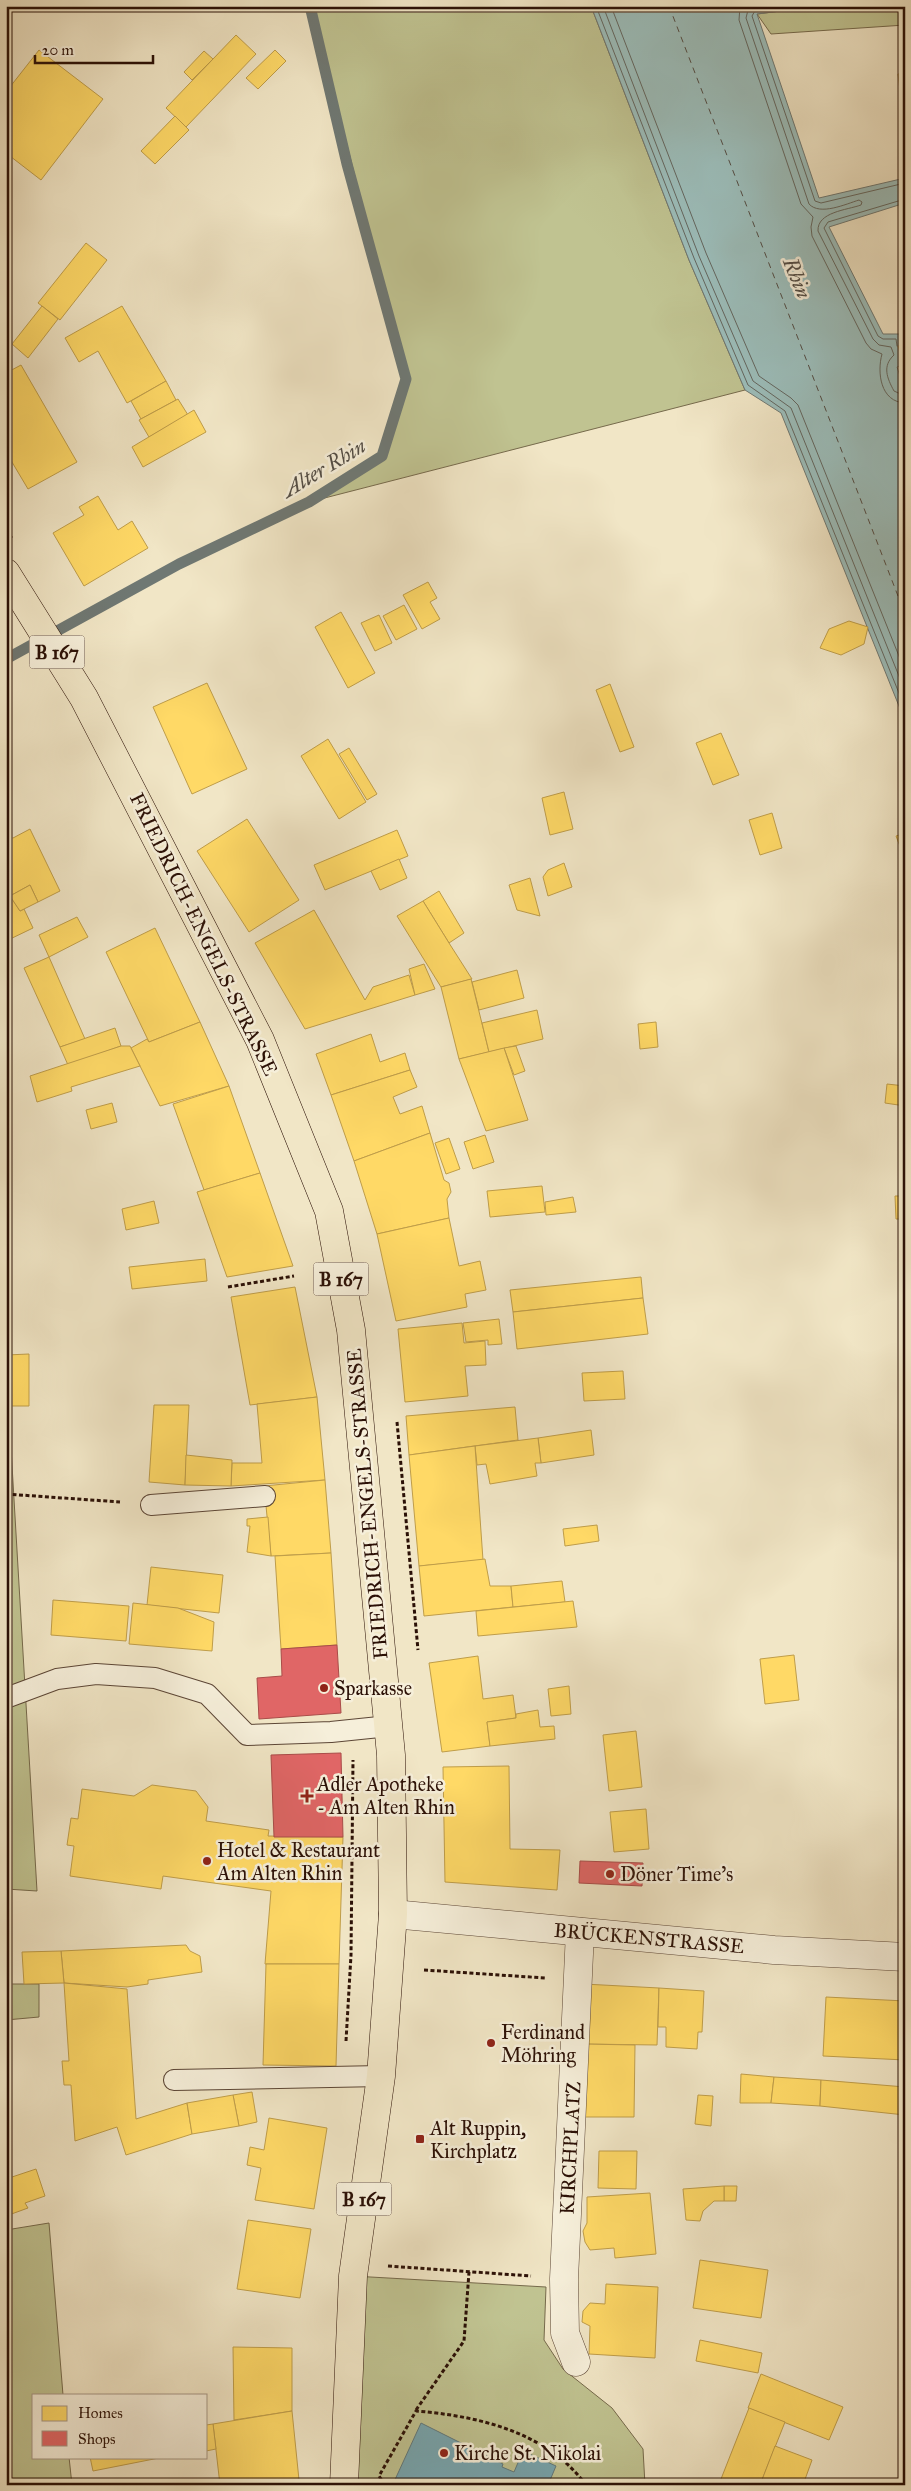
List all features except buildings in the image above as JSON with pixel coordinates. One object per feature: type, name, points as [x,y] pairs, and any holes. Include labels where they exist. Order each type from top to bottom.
[{"type":"main road","name":"FRIEDRICH-ENGELS-STRASSE","points":[[6,573],[29,607],[84,698],[260,1040],[329,1211],[351,1330],[388,1726],[393,1914],[381,2076],[355,2265],[344,2485]]},
{"type":"street","name":"BRÜCKENSTRASSE","points":[[393,1914],[774,1950],[905,1957]]},
{"type":"street","name":"KIRCHPLATZ","points":[[576,2362],[565,2333],[564,2279],[580,1932]]},
{"type":"lane","points":[[151,1505],[265,1496]]},
{"type":"lane","points":[[6,1698],[57,1679],[96,1674],[155,1678],[207,1694],[247,1735],[353,1730],[388,1726]]},
{"type":"lane","points":[[174,2080],[381,2076]]},
{"type":"path","points":[[228,1288],[294,1276]]},
{"type":"path","points":[[6,1494],[151,1505]]},
{"type":"path","points":[[345,2076],[351,1955],[353,1730]]},
{"type":"path","points":[[421,1970],[578,1980]]},
{"type":"path","points":[[355,2265],[564,2279]]},
{"type":"path","points":[[385,2485],[379,2476],[416,2410],[464,2341],[469,2272]]},
{"type":"path","points":[[416,2410],[462,2417],[516,2431],[540,2443],[559,2457],[586,2485]]},
{"type":"green space","points":[[312,6],[591,6],[689,260],[745,390],[309,502],[382,456],[406,379]]},
{"type":"green space","points":[[820,6],[905,6],[905,25],[771,34],[757,14]]},
{"type":"green space","points":[[6,1414],[9,1414],[37,1891],[6,1889]]},
{"type":"green space","points":[[6,1984],[39,1984],[39,2017],[6,2020]]},
{"type":"green space","points":[[49,2223],[63,2394],[32,2394],[32,2458],[69,2458],[72,2485],[6,2485],[6,2230]]},
{"type":"green space","points":[[353,2276],[546,2287],[544,2340],[563,2369],[612,2408],[643,2449],[645,2485],[344,2485]]},
{"type":"water","name":"Rhin","points":[[591,6],[820,6],[757,14],[819,198],[905,178],[905,203],[829,227],[883,334],[905,334],[905,343],[901,343],[905,365],[897,367],[905,391],[905,721],[781,413],[745,390],[689,260]]},
{"type":"waterway","name":"Alter Rhin","points":[[6,659],[179,564],[309,502],[382,456],[406,379],[347,164],[310,6]]},
{"type":"ferry route","points":[[669,6],[905,614]]},
{"type":"place","name":"Sparkasse","points":[[324,1688]]},
{"type":"place","name":"Adler Apotheke - Am Alten Rhin","points":[[307,1796]]},
{"type":"place","name":"Hotel & Restaurant Am Alten Rhin","points":[[207,1861]]},
{"type":"place","name":"Döner Time's","points":[[610,1874]]},
{"type":"place","name":"Ferdinand Möhring","points":[[491,2043]]},
{"type":"place","name":"Alt Ruppin, Kirchplatz","points":[[420,2139]]},
{"type":"place","name":"Kirche St. Nikolai","points":[[444,2453]]}]
